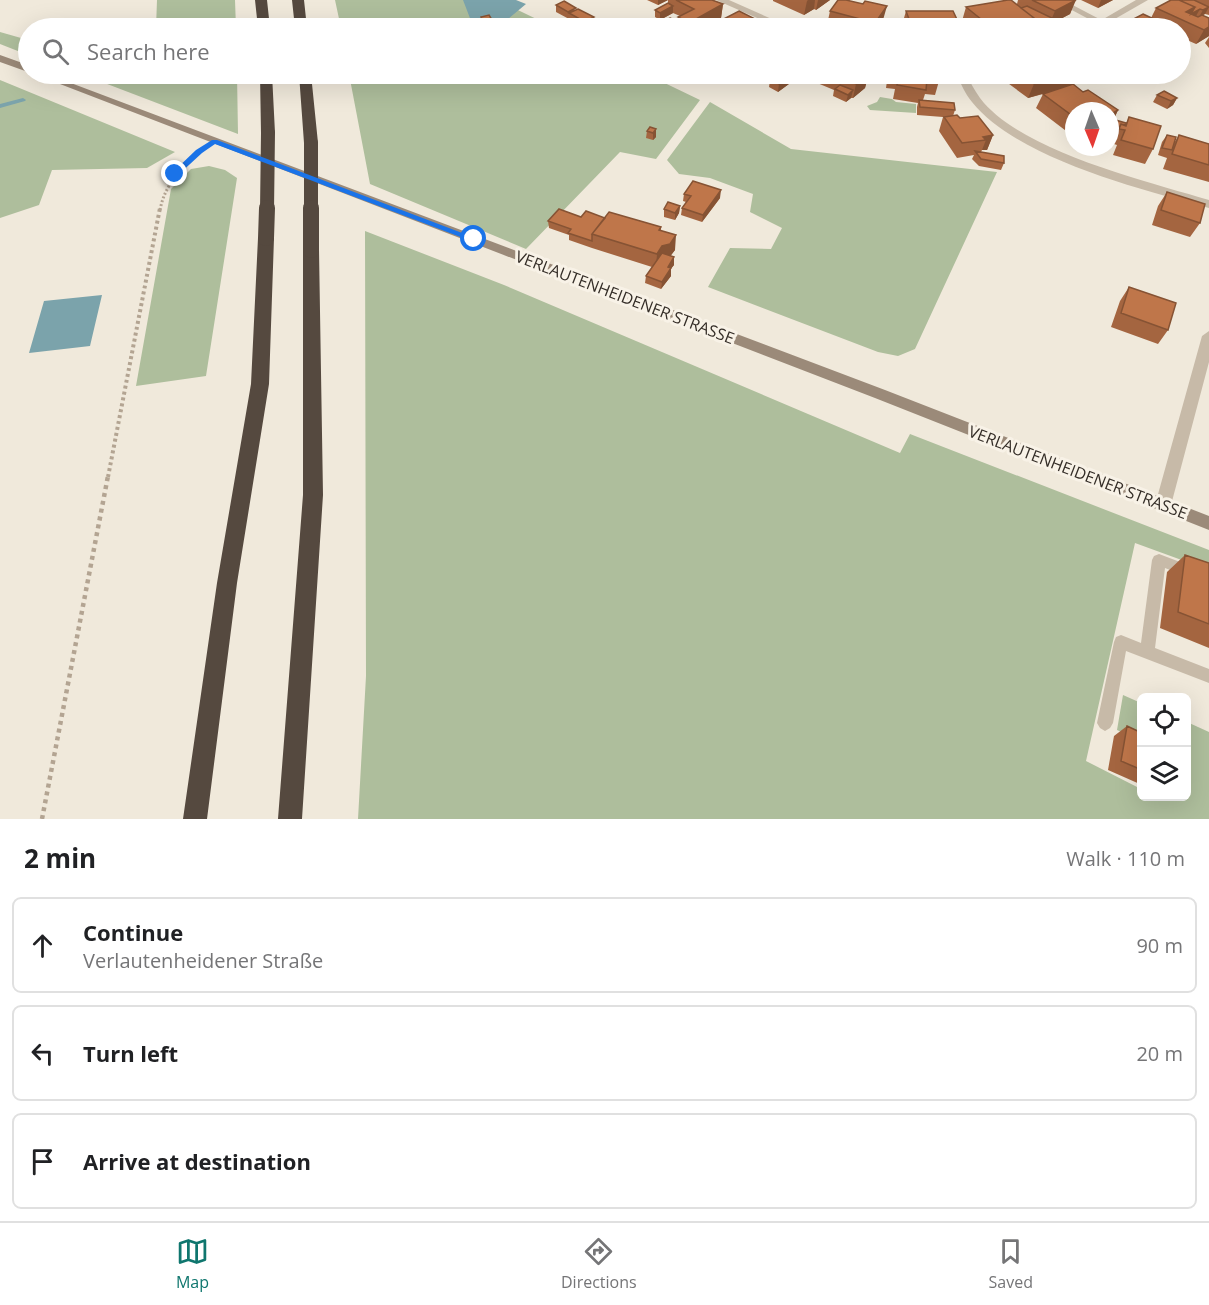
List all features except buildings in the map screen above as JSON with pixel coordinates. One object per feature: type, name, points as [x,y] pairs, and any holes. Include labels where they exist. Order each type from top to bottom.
[{"type":"highway","points":[[261,0],[263,18]]},
{"type":"highway","points":[[298,0],[300,18]]},
{"type":"highway","points":[[195,819],[227,583],[260,384],[266,238],[266,84]]},
{"type":"highway","points":[[290,819],[313,495],[312,143],[306,84]]},
{"type":"main road","points":[[0,58],[18,65]]},
{"type":"main road","name":"VERLAUTENHEIDENER STRASSE","points":[[65,84],[869,390],[1209,523]]},
{"type":"street","points":[[721,0],[763,18]]},
{"type":"street","points":[[1112,18],[1143,0]]},
{"type":"street","points":[[965,84],[984,110],[1012,130],[1058,155],[1209,204]]},
{"type":"street","points":[[1163,505],[1209,336]]},
{"type":"lane","points":[[1057,0],[1093,18]]},
{"type":"lane","points":[[1147,652],[1159,560],[1209,579]]},
{"type":"lane","points":[[1106,723],[1121,642],[1209,676]]},
{"type":"path","points":[[42,819],[163,194],[175,174],[214,141]]},
{"type":"green space","points":[[157,0],[235,0],[236,18],[156,18]]},
{"type":"green space","points":[[335,0],[497,0],[534,18],[339,18]]},
{"type":"green space","points":[[0,32],[18,37],[18,51],[0,44]]},
{"type":"green space","points":[[0,80],[175,152],[147,168],[52,170],[39,205],[0,218]]},
{"type":"green space","points":[[107,84],[237,84],[238,134]]},
{"type":"green space","points":[[351,84],[667,84],[700,100],[656,159],[620,152],[526,249],[370,184]]},
{"type":"green space","points":[[880,97],[896,102],[916,104],[916,113],[870,110],[867,106],[877,102]]},
{"type":"green space","points":[[710,102],[791,149],[997,172],[915,349],[898,356],[878,352],[708,287],[730,248],[771,249],[782,228],[750,212],[753,194],[710,178],[679,174],[667,160]]},
{"type":"green space","points":[[209,166],[225,170],[237,178],[206,376],[136,386],[171,189],[191,169]]},
{"type":"green space","points":[[365,231],[504,285],[900,453],[910,434],[1209,550],[1209,570],[1135,543],[1086,761],[1137,787],[1137,801],[1191,801],[1191,724],[1209,732],[1209,819],[358,819],[366,676]]},
{"type":"green space","points":[[1123,695],[1137,701],[1137,739],[1117,730]]},
{"type":"water","points":[[463,0],[516,0],[526,4],[509,18],[470,18]]},
{"type":"water","points":[[102,295],[90,346],[29,353],[44,301]]},
{"type":"waterway","points":[[0,106],[23,100]]},
{"type":"route","points":[[175,174],[199,151],[214,141],[474,239]]}]
